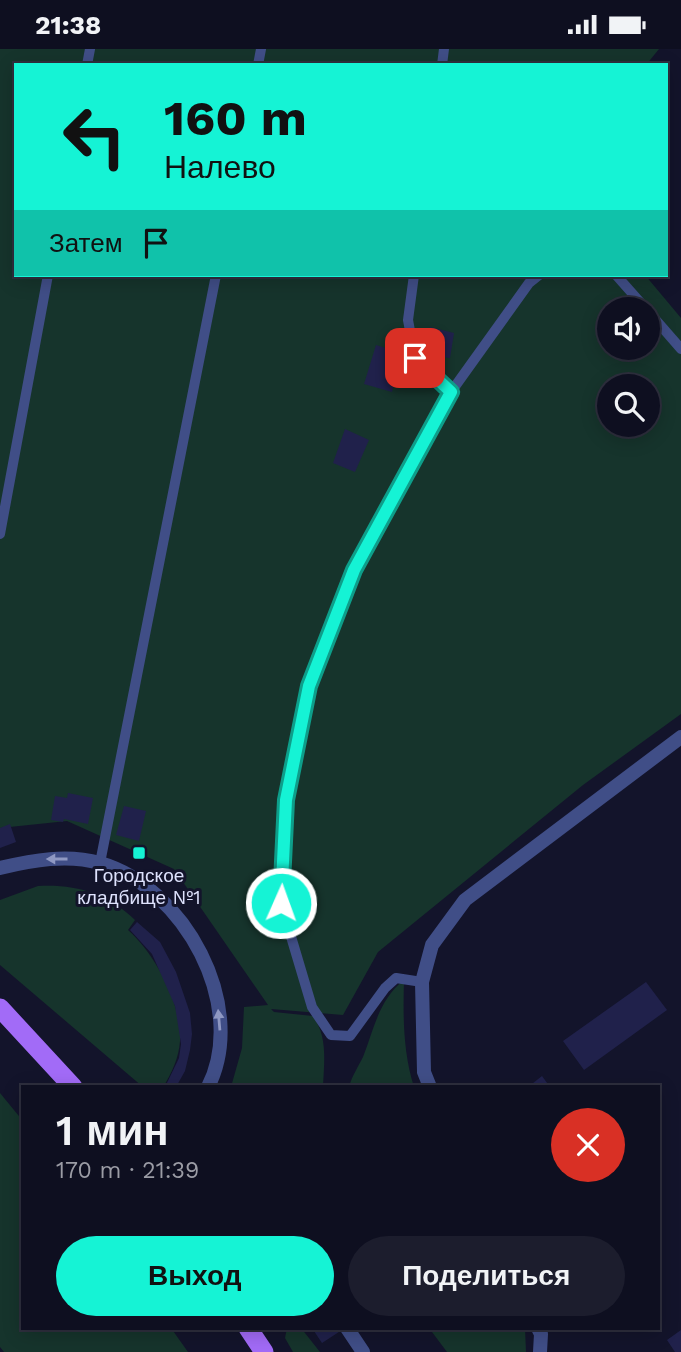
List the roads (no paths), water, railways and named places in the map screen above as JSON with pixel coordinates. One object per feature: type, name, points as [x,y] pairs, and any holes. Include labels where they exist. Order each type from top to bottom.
[{"type":"main road","points":[[0,1007],[71,1085]]},
{"type":"main road","points":[[249,1330],[264,1352]]},
{"type":"street","points":[[429,1085],[424,1072],[422,982],[432,945],[465,900],[681,737]]},
{"type":"street","points":[[0,868],[37,859],[100,863],[127,875],[169,906],[187,927],[198,948],[216,998],[220,1026],[219,1052],[214,1077],[209,1085]]},
{"type":"street","points":[[348,1330],[363,1352]]},
{"type":"street","points":[[539,1330],[540,1352]]},
{"type":"lane","points":[[0,534],[48,277]]},
{"type":"lane","points":[[100,863],[216,277]]},
{"type":"lane","points":[[414,277],[408,320],[415,358],[451,392]]},
{"type":"lane","points":[[422,982],[396,978],[385,988],[350,1036],[331,1035],[313,1007],[281,903],[286,800],[309,686],[354,570],[451,392],[529,283],[536,277]]},
{"type":"lane","points":[[618,277],[635,297]]},
{"type":"lane","points":[[660,325],[681,349]]},
{"type":"place","name":"Городское кладбище №1","points":[[139,853]]}]
